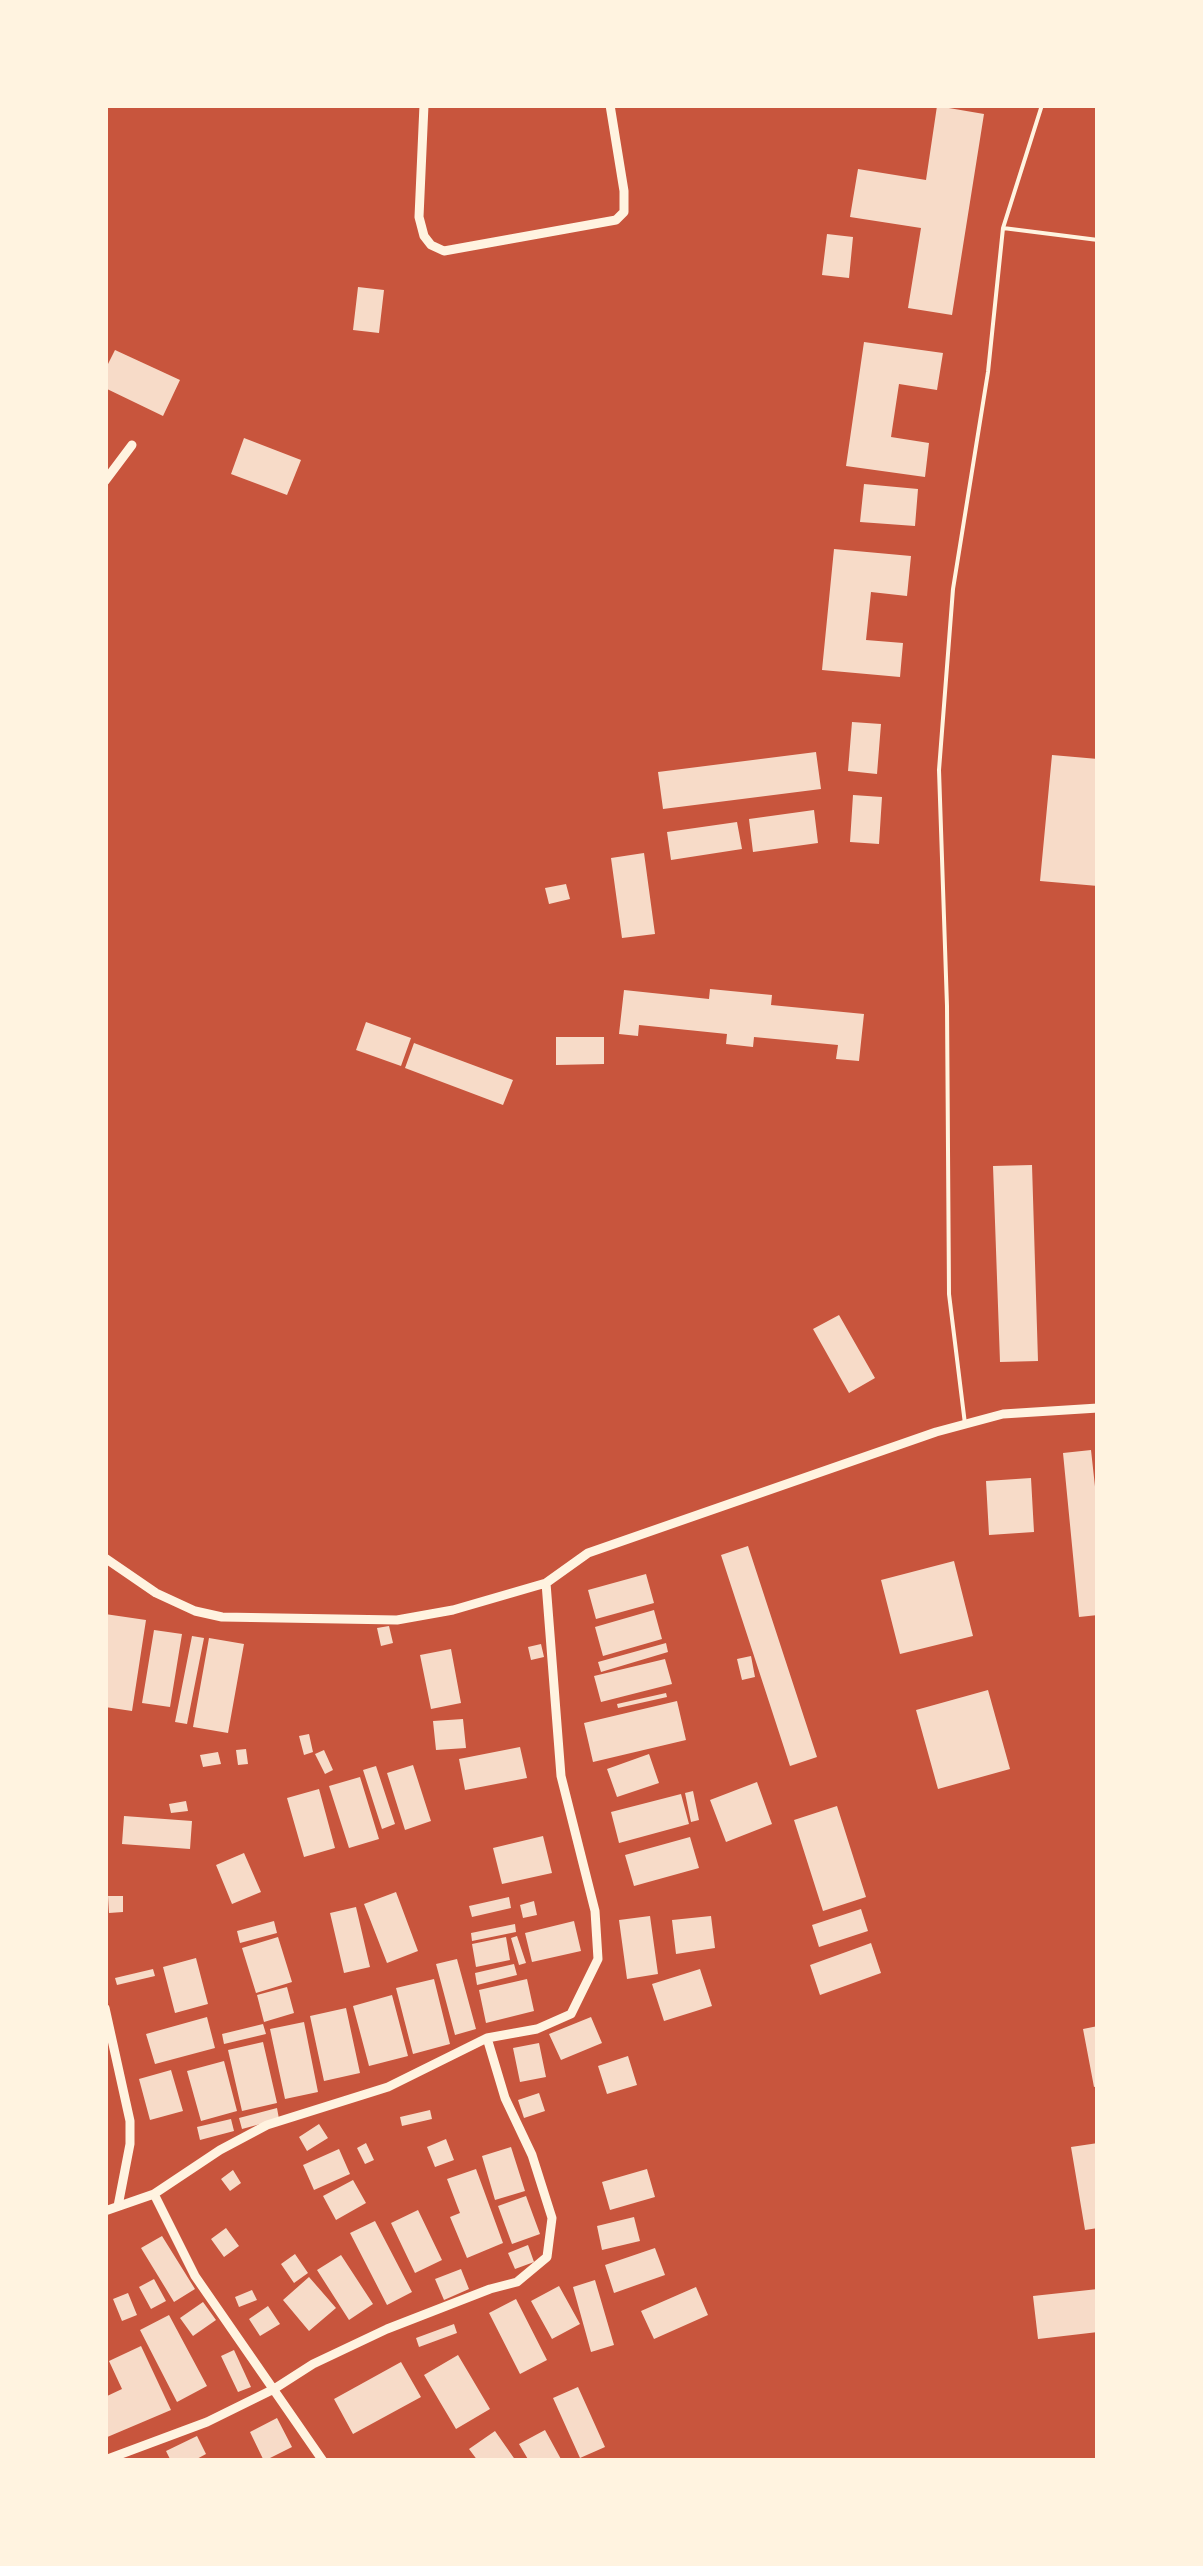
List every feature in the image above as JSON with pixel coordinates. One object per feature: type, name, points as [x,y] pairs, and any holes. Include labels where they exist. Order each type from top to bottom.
[{"type":"street","points":[[424,105],[419,217],[424,236],[444,251],[616,220],[624,212],[624,191],[610,105]]},
{"type":"street","points":[[105,481],[132,445]]},
{"type":"street","points":[[105,1558],[156,1593],[195,1611],[222,1616],[397,1620],[454,1610],[546,1583],[588,1553],[966,1424],[1002,1414],[1098,1408]]},
{"type":"street","points":[[105,2211],[154,2194],[220,2150],[267,2126],[388,2087],[487,2038],[536,2029],[571,2014],[598,1959],[594,1911],[561,1776],[546,1583]]},
{"type":"street","points":[[105,2008],[130,2121],[130,2144],[118,2206]]},
{"type":"street","points":[[105,2460],[207,2422],[274,2389],[312,2364],[387,2329],[518,2282],[546,2257],[552,2218],[532,2155],[505,2098],[487,2038]]},
{"type":"street","points":[[154,2194],[195,2276],[323,2461]]},
{"type":"lane","points":[[966,1424],[950,1294],[947,1006],[939,770],[953,589],[988,372],[1003,228],[1042,105]]},
{"type":"lane","points":[[1003,228],[1098,240]]},
{"type":"building","points":[[937,106],[984,114],[952,315],[908,308],[921,228],[850,217],[858,169],[926,180]]},
{"type":"building","points":[[827,234],[853,237],[849,278],[822,275]]},
{"type":"building","points":[[358,287],[384,290],[379,333],[353,330]]},
{"type":"building","points":[[864,342],[943,353],[937,390],[899,384],[891,437],[929,443],[925,477],[846,466]]},
{"type":"building","points":[[115,350],[180,380],[163,416],[105,388],[105,370]]},
{"type":"building","points":[[244,438],[301,460],[287,495],[231,474]]},
{"type":"building","points":[[864,484],[918,489],[915,526],[860,522]]},
{"type":"building","points":[[834,549],[911,556],[907,596],[871,592],[866,640],[903,643],[900,677],[822,670]]},
{"type":"building","points":[[852,722],[881,724],[877,774],[848,771]]},
{"type":"building","points":[[816,752],[821,789],[663,809],[658,772]]},
{"type":"building","points":[[1052,755],[1098,759],[1098,886],[1040,881]]},
{"type":"building","points":[[853,795],[882,797],[879,844],[850,842]]},
{"type":"building","points":[[814,810],[818,843],[753,852],[749,819]]},
{"type":"building","points":[[737,822],[742,849],[671,860],[667,832]]},
{"type":"building","points":[[644,853],[655,934],[622,938],[611,858]]},
{"type":"building","points":[[566,884],[570,899],[549,904],[545,888]]},
{"type":"building","points":[[710,989],[772,995],[771,1005],[864,1014],[859,1061],[836,1059],[838,1045],[754,1037],[753,1047],[726,1044],[727,1034],[639,1025],[638,1036],[619,1034],[624,990],[709,999]]},
{"type":"building","points":[[366,1022],[411,1038],[401,1066],[356,1050]]},
{"type":"building","points":[[556,1037],[604,1037],[604,1064],[556,1065]]},
{"type":"building","points":[[414,1043],[513,1080],[503,1105],[405,1068]]},
{"type":"building","points":[[1032,1165],[1038,1361],[1000,1362],[993,1166]]},
{"type":"building","points":[[839,1315],[875,1378],[849,1393],[813,1329]]},
{"type":"building","points":[[1091,1450],[1098,1514],[1098,1615],[1079,1617],[1063,1453]]},
{"type":"building","points":[[1031,1478],[1034,1532],[989,1535],[986,1481]]},
{"type":"building","points":[[748,1546],[817,1757],[790,1766],[721,1555]]},
{"type":"building","points":[[954,1561],[973,1636],[900,1654],[881,1580]]},
{"type":"building","points":[[646,1574],[654,1603],[596,1619],[588,1590]]},
{"type":"building","points":[[654,1610],[662,1639],[603,1656],[595,1627]]},
{"type":"building","points":[[105,1614],[146,1620],[132,1711],[105,1707]]},
{"type":"building","points":[[389,1626],[393,1643],[381,1646],[377,1628]]},
{"type":"building","points":[[154,1630],[182,1634],[170,1707],[142,1703]]},
{"type":"building","points":[[192,1636],[204,1638],[187,1724],[175,1722]]},
{"type":"building","points":[[209,1638],[244,1644],[228,1733],[193,1727]]},
{"type":"building","points":[[666,1643],[668,1652],[601,1672],[598,1662]]},
{"type":"building","points":[[541,1644],[544,1657],[531,1660],[528,1647]]},
{"type":"building","points":[[451,1649],[461,1703],[431,1709],[420,1655]]},
{"type":"building","points":[[751,1656],[755,1677],[742,1680],[737,1659]]},
{"type":"building","points":[[665,1659],[672,1684],[601,1702],[594,1676]]},
{"type":"building","points":[[988,1690],[1010,1769],[938,1789],[916,1710]]},
{"type":"building","points":[[666,1693],[667,1697],[618,1708],[617,1704]]},
{"type":"building","points":[[677,1701],[686,1740],[593,1762],[584,1723]]},
{"type":"building","points":[[463,1719],[466,1748],[436,1750],[433,1721]]},
{"type":"building","points":[[309,1734],[313,1752],[304,1755],[299,1736]]},
{"type":"building","points":[[520,1747],[527,1778],[465,1790],[459,1759]]},
{"type":"building","points":[[246,1749],[248,1764],[238,1765],[236,1750]]},
{"type":"building","points":[[324,1750],[333,1770],[325,1774],[315,1754]]},
{"type":"building","points":[[218,1752],[221,1764],[203,1767],[200,1755]]},
{"type":"building","points":[[649,1754],[659,1783],[617,1797],[607,1769]]},
{"type":"building","points":[[413,1765],[431,1821],[405,1830],[387,1773]]},
{"type":"building","points":[[376,1766],[395,1824],[382,1829],[363,1770]]},
{"type":"building","points":[[360,1777],[379,1839],[349,1848],[329,1786]]},
{"type":"building","points":[[757,1782],[772,1824],[726,1842],[710,1800]]},
{"type":"building","points":[[319,1789],[335,1848],[304,1857],[287,1798]]},
{"type":"building","points":[[693,1791],[699,1820],[691,1822],[685,1793]]},
{"type":"building","points":[[681,1794],[689,1824],[619,1843],[611,1812]]},
{"type":"building","points":[[186,1801],[188,1811],[171,1813],[169,1804]]},
{"type":"building","points":[[837,1806],[866,1897],[823,1911],[794,1820]]},
{"type":"building","points":[[124,1816],[192,1821],[190,1849],[122,1844]]},
{"type":"building","points":[[543,1836],[552,1873],[502,1884],[493,1848]]},
{"type":"building","points":[[690,1837],[699,1868],[634,1886],[625,1855]]},
{"type":"building","points":[[244,1853],[261,1892],[232,1904],[216,1865]]},
{"type":"building","points":[[396,1892],[418,1951],[387,1963],[364,1904]]},
{"type":"building","points":[[108,1896],[123,1896],[123,1912],[109,1913]]},
{"type":"building","points":[[509,1897],[511,1908],[472,1917],[469,1906]]},
{"type":"building","points":[[534,1901],[537,1915],[523,1918],[520,1905]]},
{"type":"building","points":[[356,1907],[370,1967],[344,1973],[330,1913]]},
{"type":"building","points":[[861,1909],[868,1931],[819,1947],[812,1925]]},
{"type":"building","points":[[650,1916],[658,1974],[627,1979],[619,1920]]},
{"type":"building","points":[[711,1916],[715,1948],[676,1954],[672,1920]]},
{"type":"building","points":[[274,1921],[277,1933],[240,1943],[237,1931]]},
{"type":"building","points":[[574,1921],[581,1951],[532,1962],[525,1933]]},
{"type":"building","points":[[515,1924],[516,1932],[472,1941],[471,1933]]},
{"type":"building","points":[[517,1936],[526,1963],[519,1965],[511,1938]]},
{"type":"building","points":[[278,1937],[292,1982],[256,1993],[242,1948]]},
{"type":"building","points":[[506,1937],[510,1960],[476,1967],[472,1944]]},
{"type":"building","points":[[871,1943],[881,1973],[820,1995],[810,1965]]},
{"type":"building","points":[[196,1958],[208,2004],[175,2013],[163,1967]]},
{"type":"building","points":[[457,1959],[476,2029],[455,2035],[436,1964]]},
{"type":"building","points":[[514,1964],[517,1975],[477,1985],[475,1973]]},
{"type":"building","points":[[153,1969],[155,1976],[117,1985],[115,1978]]},
{"type":"building","points":[[700,1969],[712,2006],[664,2021],[652,1984]]},
{"type":"building","points":[[434,1979],[450,2044],[413,2054],[396,1988]]},
{"type":"building","points":[[527,1979],[534,2011],[486,2023],[479,1990]]},
{"type":"building","points":[[287,1987],[294,2013],[264,2022],[257,1995]]},
{"type":"building","points":[[392,1995],[408,2056],[369,2066],[353,2006]]},
{"type":"building","points":[[346,2008],[360,2073],[324,2081],[310,2016]]},
{"type":"building","points":[[207,2017],[215,2048],[155,2064],[146,2034]]},
{"type":"building","points":[[591,2017],[602,2043],[561,2060],[549,2034]]},
{"type":"building","points":[[304,2022],[318,2092],[285,2099],[270,2029]]},
{"type":"building","points":[[263,2024],[266,2034],[224,2044],[222,2034]]},
{"type":"building","points":[[1098,2026],[1098,2086],[1094,2087],[1083,2029]]},
{"type":"building","points":[[263,2042],[277,2103],[242,2111],[228,2050]]},
{"type":"building","points":[[539,2043],[546,2077],[520,2082],[513,2048]]},
{"type":"building","points":[[628,2056],[637,2085],[607,2094],[598,2066]]},
{"type":"building","points":[[224,2061],[237,2111],[201,2121],[187,2071]]},
{"type":"building","points":[[171,2070],[183,2111],[150,2120],[139,2079]]},
{"type":"building","points":[[539,2093],[545,2111],[524,2118],[518,2100]]},
{"type":"building","points":[[277,2108],[279,2119],[242,2129],[239,2118]]},
{"type":"building","points":[[430,2110],[432,2119],[402,2126],[400,2117]]},
{"type":"building","points":[[231,2119],[234,2131],[200,2140],[197,2127]]},
{"type":"building","points":[[319,2124],[328,2138],[307,2151],[299,2137]]},
{"type":"building","points":[[446,2139],[454,2160],[435,2167],[427,2147]]},
{"type":"building","points":[[366,2143],[374,2160],[365,2164],[357,2148]]},
{"type":"building","points":[[1098,2143],[1098,2228],[1085,2230],[1071,2147]]},
{"type":"building","points":[[511,2147],[525,2191],[495,2200],[482,2156]]},
{"type":"building","points":[[339,2149],[350,2174],[314,2190],[303,2165]]},
{"type":"building","points":[[476,2169],[503,2243],[467,2258],[450,2217],[460,2213],[447,2179]]},
{"type":"building","points":[[647,2169],[655,2197],[610,2210],[602,2182]]},
{"type":"building","points":[[233,2170],[241,2183],[230,2191],[221,2179]]},
{"type":"building","points":[[353,2180],[366,2203],[336,2220],[323,2196]]},
{"type":"building","points":[[526,2196],[540,2234],[512,2244],[498,2206]]},
{"type":"building","points":[[418,2210],[442,2260],[415,2273],[391,2223]]},
{"type":"building","points":[[634,2217],[640,2241],[602,2250],[597,2226]]},
{"type":"building","points":[[375,2221],[412,2292],[387,2305],[350,2233]]},
{"type":"building","points":[[226,2228],[239,2246],[224,2257],[211,2239]]},
{"type":"building","points":[[162,2236],[195,2289],[174,2302],[141,2248]]},
{"type":"building","points":[[528,2245],[534,2262],[515,2269],[508,2253]]},
{"type":"building","points":[[655,2248],[665,2275],[614,2293],[605,2265]]},
{"type":"building","points":[[295,2254],[308,2273],[294,2283],[281,2264]]},
{"type":"building","points":[[341,2255],[373,2304],[349,2320],[317,2270]]},
{"type":"building","points":[[461,2269],[469,2289],[444,2300],[435,2279]]},
{"type":"building","points":[[309,2277],[336,2308],[309,2331],[283,2300]]},
{"type":"building","points":[[154,2279],[166,2301],[151,2309],[139,2287]]},
{"type":"building","points":[[595,2280],[614,2345],[591,2352],[573,2287]]},
{"type":"building","points":[[559,2286],[580,2324],[552,2339],[531,2301]]},
{"type":"building","points":[[696,2287],[708,2315],[654,2339],[641,2311]]},
{"type":"building","points":[[1098,2289],[1098,2332],[1038,2339],[1033,2296]]},
{"type":"building","points":[[252,2290],[257,2300],[239,2307],[235,2297]]},
{"type":"building","points":[[128,2293],[137,2315],[122,2321],[113,2299]]},
{"type":"building","points":[[516,2299],[547,2360],[520,2374],[489,2313]]},
{"type":"building","points":[[203,2302],[216,2320],[193,2336],[180,2318]]},
{"type":"building","points":[[268,2306],[280,2324],[260,2336],[249,2319]]},
{"type":"building","points":[[169,2315],[207,2386],[177,2402],[140,2330]]},
{"type":"building","points":[[454,2324],[457,2333],[419,2347],[416,2338]]},
{"type":"building","points":[[141,2346],[171,2410],[105,2438],[105,2397],[122,2389],[109,2361]]},
{"type":"building","points":[[234,2350],[251,2387],[238,2392],[221,2356]]},
{"type":"building","points":[[458,2355],[490,2409],[456,2429],[424,2375]]},
{"type":"building","points":[[401,2362],[421,2397],[353,2434],[334,2399]]},
{"type":"building","points":[[578,2387],[605,2447],[580,2458],[553,2398]]},
{"type":"building","points":[[277,2418],[292,2447],[264,2461],[250,2432]]},
{"type":"building","points":[[545,2430],[562,2461],[529,2461],[519,2444]]},
{"type":"building","points":[[495,2431],[516,2461],[478,2461],[469,2449]]},
{"type":"building","points":[[197,2436],[206,2454],[193,2461],[171,2461],[166,2451]]}]
